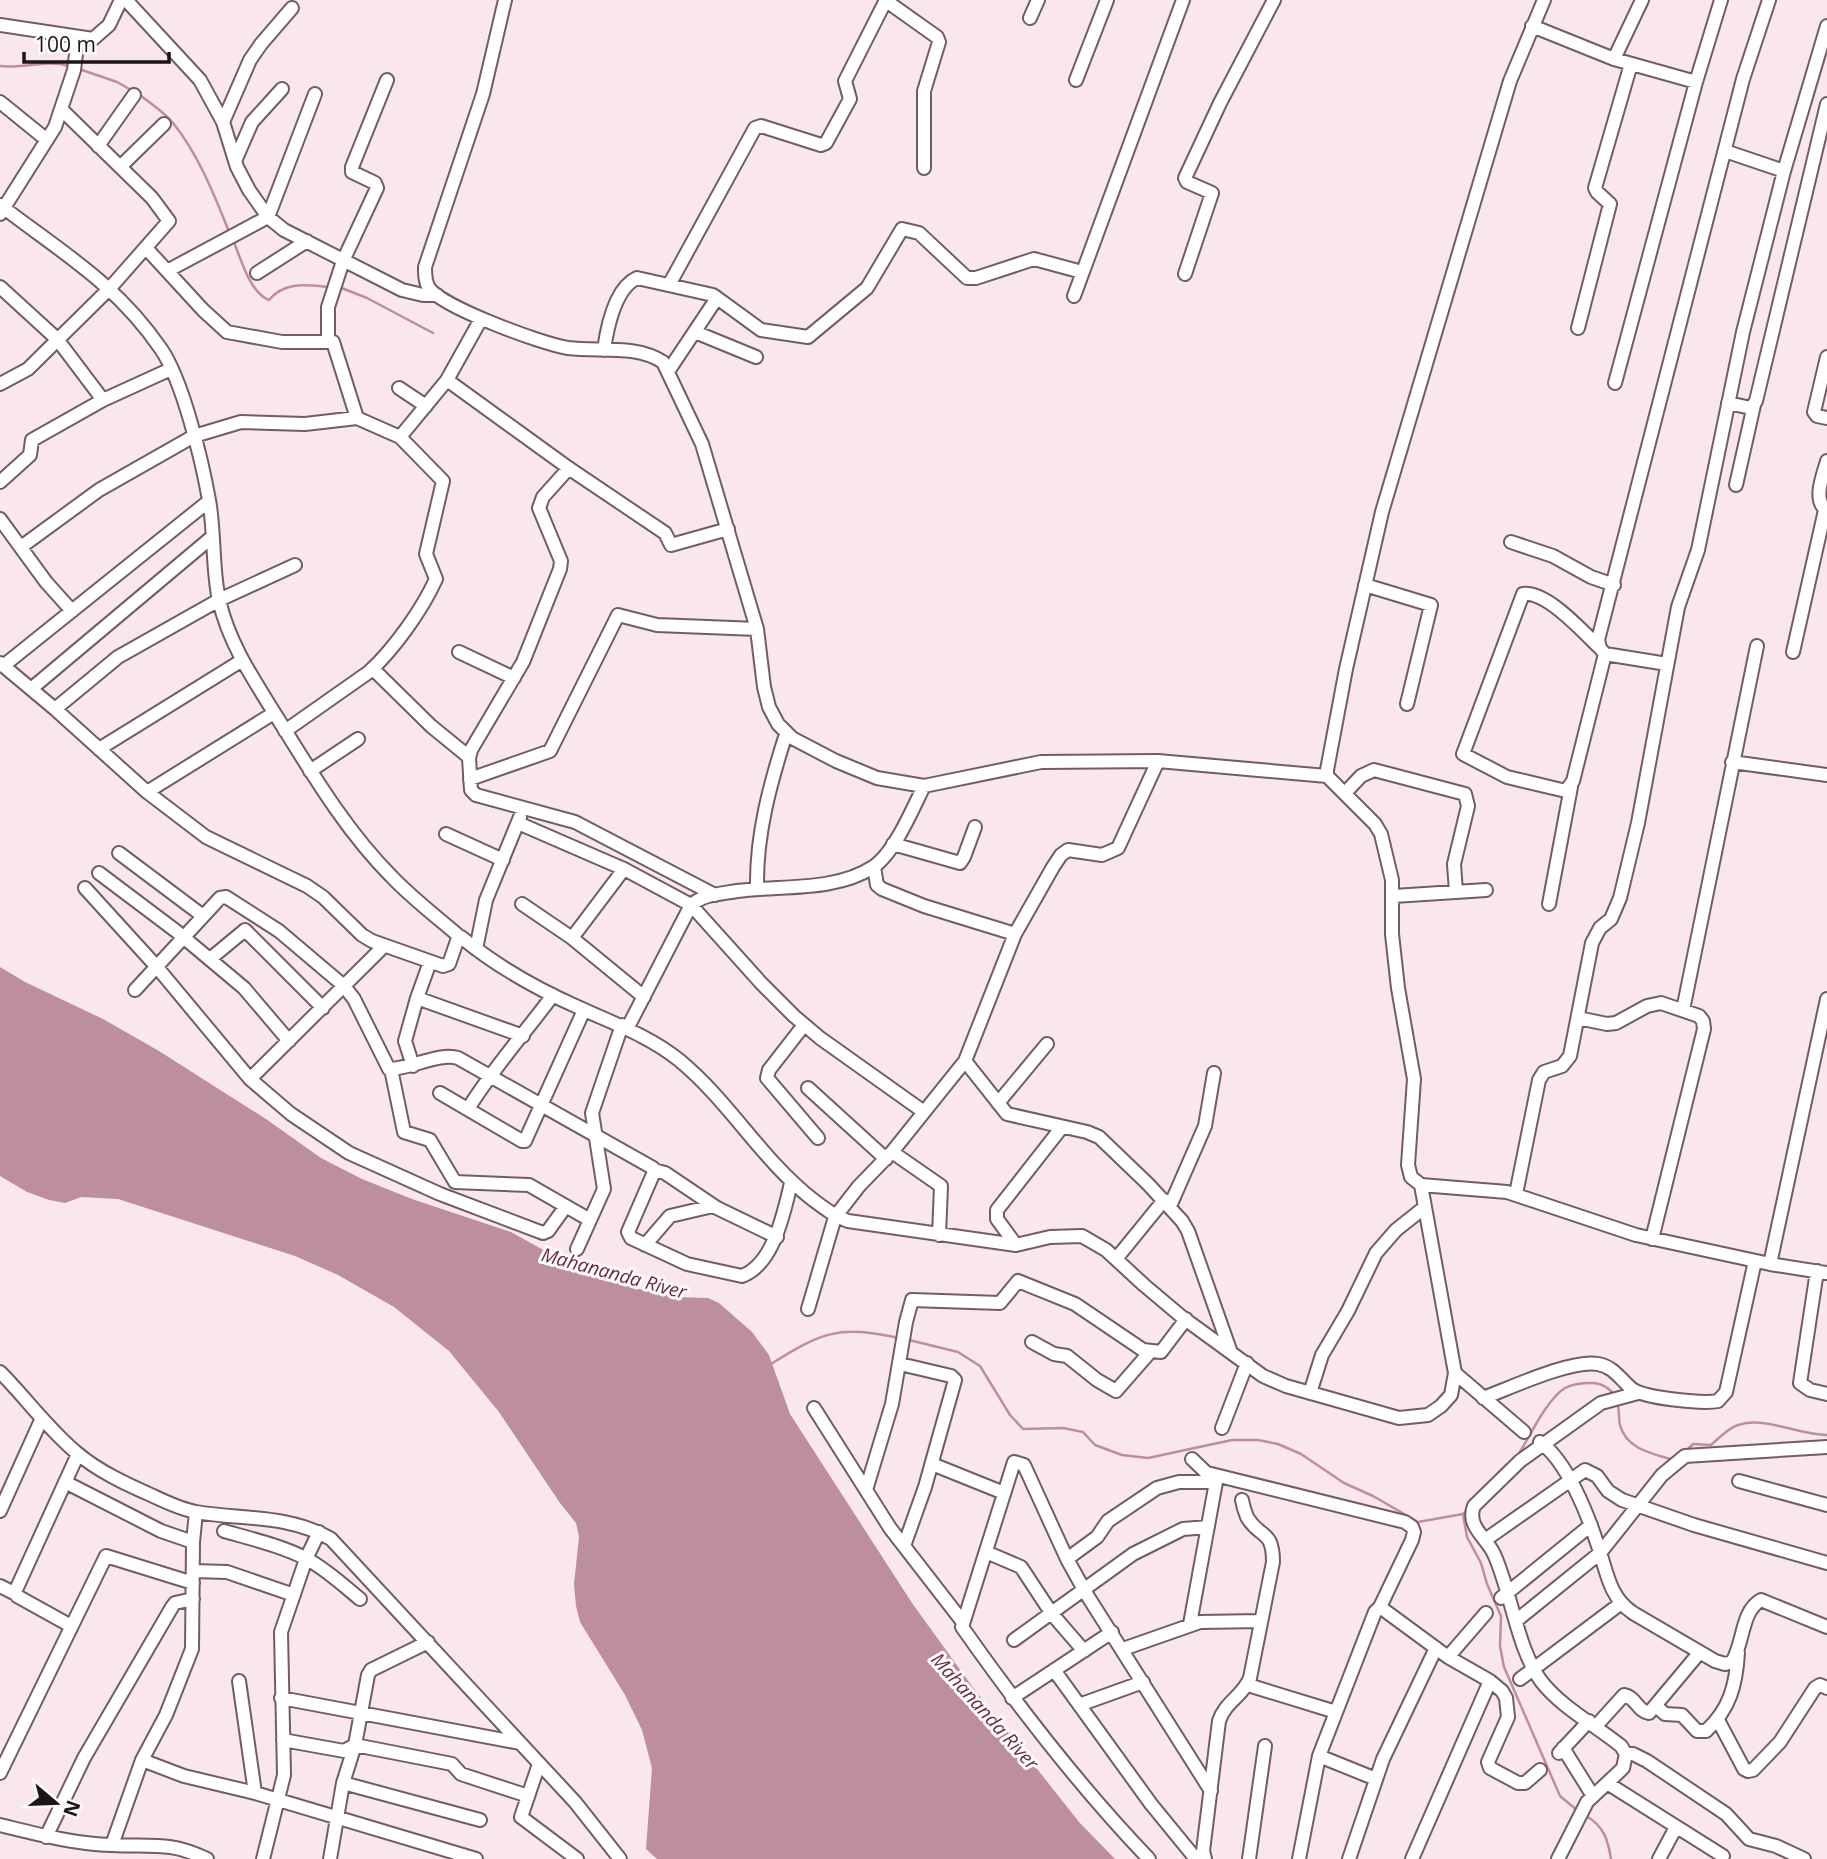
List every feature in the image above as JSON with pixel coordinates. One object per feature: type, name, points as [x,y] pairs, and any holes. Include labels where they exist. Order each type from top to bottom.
[{"type":"street","points":[[0,25],[93,39],[108,25],[123,0],[200,80],[223,122],[235,161],[249,190],[268,217],[285,230],[402,290],[437,295]]},
{"type":"street","points":[[505,0],[483,94],[425,267],[425,278],[429,288],[437,295],[481,319],[551,344],[637,352],[652,355],[663,362],[702,444],[757,629],[769,707],[786,734],[836,761],[877,778],[924,786],[1041,762],[1158,761],[1327,776],[1367,814],[1381,834],[1394,896],[1392,934],[1398,988],[1414,1079],[1408,1165],[1411,1177],[1421,1185],[1488,1189],[1516,1194],[1605,1227],[1652,1239],[1822,1272],[1800,1382],[1804,1387],[1827,1394]]},
{"type":"street","points":[[669,285],[755,128],[761,126],[825,145],[850,99],[845,88],[847,77],[886,0],[937,37],[939,42],[924,91],[924,168]]},
{"type":"street","points":[[1030,18],[1038,0]]},
{"type":"street","points":[[1076,80],[1107,0]]},
{"type":"street","points":[[1074,296],[1183,0]]},
{"type":"street","points":[[1185,274],[1212,193],[1187,182],[1185,178],[1273,0]]},
{"type":"street","points":[[1327,776],[1346,669],[1382,512],[1510,82],[1544,0]]},
{"type":"street","points":[[1614,59],[1642,0]]},
{"type":"street","points":[[1615,383],[1696,82],[1721,0]]},
{"type":"street","points":[[1549,904],[1571,787],[1602,651],[1598,640],[1746,69],[1769,0]]},
{"type":"street","points":[[223,122],[250,60],[292,8]]},
{"type":"street","points":[[1532,26],[1614,59],[1696,82]]},
{"type":"street","points":[[1516,1194],[1539,1080],[1549,1068],[1567,1062],[1570,1056],[1592,943],[1600,928],[1611,919],[1620,898],[1638,823],[1678,607],[1698,550],[1743,332],[1784,171],[1827,26]]},
{"type":"street","points":[[78,38],[74,68],[55,127],[1,209],[67,253],[110,288],[161,349],[171,369],[194,436],[209,501],[219,600],[241,661],[310,771],[390,876],[460,937],[475,949],[553,995],[625,1026],[661,1046],[695,1073],[719,1098],[791,1182],[835,1217],[1016,1245],[1050,1237],[1082,1236],[1106,1250],[1143,1286],[1186,1320],[1273,1381],[1399,1418],[1428,1415],[1441,1406],[1451,1395],[1455,1373],[1421,1185]]},
{"type":"street","points":[[1578,328],[1610,204],[1595,188],[1631,64]]},
{"type":"street","points":[[328,341],[328,307],[343,261],[376,191],[375,183],[352,172],[352,167],[387,80]]},
{"type":"street","points":[[235,161],[252,122],[282,89]]},
{"type":"street","points":[[167,271],[268,217],[315,94]]},
{"type":"street","points":[[98,145],[134,95]]},
{"type":"street","points":[[0,102],[47,140]]},
{"type":"street","points":[[1736,485],[1827,104]]},
{"type":"street","points":[[0,384],[23,372],[110,288],[167,225],[168,218],[152,198],[61,109]]},
{"type":"street","points":[[120,167],[164,124]]},
{"type":"street","points":[[1725,150],[1784,171]]},
{"type":"street","points":[[604,350],[611,312],[630,281],[637,278],[703,292],[717,298],[761,330],[808,337],[867,288],[902,229],[919,233],[967,278],[976,278],[1034,259],[1082,272]]},
{"type":"street","points":[[257,273],[307,241]]},
{"type":"street","points":[[146,248],[203,310],[230,334],[282,342],[328,341],[335,344],[358,418]]},
{"type":"street","points":[[0,288],[57,339],[103,400]]},
{"type":"street","points":[[668,370],[717,298]]},
{"type":"street","points":[[400,437],[447,380],[481,319]]},
{"type":"street","points":[[695,332],[756,357]]},
{"type":"street","points":[[1827,357],[1814,412],[1817,416],[1827,418]]},
{"type":"street","points":[[0,482],[32,453],[32,440],[103,400],[171,369]]},
{"type":"street","points":[[447,380],[665,533],[671,545],[728,529]]},
{"type":"street","points":[[399,388],[426,406]]},
{"type":"street","points":[[1728,403],[1747,408],[1754,405]]},
{"type":"street","points":[[21,547],[99,490],[194,436],[241,422],[304,424],[358,418],[400,437],[443,481],[426,551],[436,579],[390,650],[373,669],[285,731]]},
{"type":"street","points":[[1793,652],[1826,511],[1821,506],[1819,491],[1827,461]]},
{"type":"street","points":[[569,468],[543,497],[539,510],[561,565],[539,626],[514,678],[471,750],[471,790],[476,795],[575,822],[715,895]]},
{"type":"street","points":[[209,501],[2,664],[147,792],[206,837],[307,886],[331,903],[362,935],[384,947],[443,966],[449,964],[460,937]]},
{"type":"street","points":[[0,519],[72,611]]},
{"type":"street","points":[[31,689],[212,537]]},
{"type":"street","points":[[1510,542],[1553,556],[1591,578],[1614,585]]},
{"type":"street","points":[[55,709],[118,657],[219,600],[295,565]]},
{"type":"street","points":[[1365,585],[1431,605],[1407,704]]},
{"type":"street","points":[[1571,787],[1566,791],[1558,790],[1518,780],[1463,753],[1522,594],[1531,595],[1559,610],[1602,651],[1667,664]]},
{"type":"street","points":[[470,779],[550,751],[618,615],[657,625],[757,629]]},
{"type":"street","points":[[1683,1010],[1757,646]]},
{"type":"street","points":[[459,652],[514,678]]},
{"type":"street","points":[[99,749],[241,661]]},
{"type":"street","points":[[373,669],[430,726],[469,757]]},
{"type":"street","points":[[147,792],[274,713]]},
{"type":"street","points":[[757,888],[757,859],[770,785],[786,734]]},
{"type":"street","points":[[310,771],[358,739]]},
{"type":"street","points":[[808,1309],[835,1217],[965,1061],[1015,934],[1053,867],[1065,851],[1072,849],[1102,855],[1118,848],[1158,761]]},
{"type":"street","points":[[1732,762],[1827,775]]},
{"type":"street","points":[[1346,792],[1361,776],[1374,769],[1465,794],[1468,800],[1467,813],[1454,864],[1456,892]]},
{"type":"street","points":[[576,1249],[604,1189],[592,1109],[625,1026],[644,997],[691,905],[703,897],[757,888],[821,884],[874,867],[893,844],[924,786]]},
{"type":"street","points":[[475,949],[486,900],[524,807]]},
{"type":"street","points":[[518,822],[624,870],[691,905],[761,983],[804,1025],[924,1112]]},
{"type":"street","points":[[893,844],[960,863],[975,827]]},
{"type":"street","points":[[446,834],[503,860]]},
{"type":"street","points":[[119,853],[204,916]]},
{"type":"street","points":[[874,867],[877,885],[882,889],[924,906],[1015,934]]},
{"type":"street","points":[[572,938],[624,870]]},
{"type":"street","points":[[99,873],[183,936],[244,988],[289,1041]]},
{"type":"street","points":[[85,888],[156,966],[250,1079],[290,1114],[349,1153],[440,1194],[543,1234],[566,1206]]},
{"type":"street","points":[[1394,896],[1486,890]]},
{"type":"street","points":[[135,990],[220,898],[226,897],[279,931],[344,986],[354,999],[388,1068],[391,1069],[404,1132],[429,1140],[455,1182],[529,1185],[590,1220]]},
{"type":"street","points":[[522,904],[572,938],[644,997]]},
{"type":"street","points":[[210,958],[245,930],[323,1008]]},
{"type":"street","points":[[250,1079],[384,947]]},
{"type":"street","points":[[413,1066],[405,1041],[430,962]]},
{"type":"street","points":[[468,1109],[490,1074],[523,1036],[553,995]]},
{"type":"street","points":[[417,998],[523,1036]]},
{"type":"street","points":[[1770,1264],[1827,999]]},
{"type":"street","points":[[1577,1018],[1607,1024],[1616,1023],[1655,1004],[1668,1004],[1699,1016],[1703,1021],[1704,1029],[1652,1239]]},
{"type":"street","points":[[440,1093],[524,1142],[584,1010]]},
{"type":"street","points":[[804,1025],[769,1070],[767,1078],[818,1138]]},
{"type":"street","points":[[998,1104],[1046,1044]]},
{"type":"street","points":[[391,1069],[453,1056],[490,1074],[542,1107],[594,1133],[654,1170],[665,1173],[713,1206],[777,1237]]},
{"type":"street","points":[[965,1061],[1005,1112],[1013,1117],[1087,1132],[1107,1143],[1167,1203],[1188,1231],[1230,1350]]},
{"type":"street","points":[[1116,1259],[1167,1203],[1205,1126],[1214,1073]]},
{"type":"street","points":[[808,1088],[889,1155],[941,1186],[939,1235]]},
{"type":"street","points":[[1016,1245],[997,1219],[998,1210],[1062,1127]]},
{"type":"street","points":[[654,1170],[629,1237],[687,1264],[742,1276],[752,1271],[777,1237],[791,1182]]},
{"type":"street","points":[[645,1245],[670,1216],[713,1206]]},
{"type":"street","points":[[1310,1393],[1322,1355],[1348,1311],[1376,1253],[1396,1230],[1425,1207]]},
{"type":"street","points":[[1483,1398],[1570,1367],[1595,1363],[1616,1372],[1638,1392],[1647,1395],[1712,1402],[1723,1398],[1755,1261]]},
{"type":"street","points":[[866,1490],[892,1404],[912,1300],[1000,1303],[1018,1281],[1075,1304],[1150,1352],[1161,1352],[1186,1320]]},
{"type":"street","points":[[1032,1342],[1054,1354],[1067,1356],[1116,1391],[1150,1352]]},
{"type":"street","points":[[1222,1429],[1247,1363]]},
{"type":"street","points":[[900,1364],[954,1378],[932,1464],[904,1546]]},
{"type":"street","points":[[1455,1373],[1524,1432]]},
{"type":"street","points":[[1,1376],[78,1454],[126,1485],[196,1512],[268,1518],[304,1525],[341,1548],[575,1802],[620,1859]]},
{"type":"street","points":[[1558,1859],[1590,1799],[1623,1768],[1626,1754],[1621,1746],[1550,1691],[1533,1668],[1517,1620],[1504,1595],[1494,1555],[1471,1516],[1474,1506],[1543,1443],[1614,1398],[1638,1392]]},
{"type":"street","points":[[814,1408],[904,1546],[962,1621]]},
{"type":"street","points":[[0,1511],[42,1418]]},
{"type":"street","points":[[1543,1443],[1569,1479],[1591,1525],[1612,1591],[1620,1604],[1725,1664],[1732,1662],[1738,1653]]},
{"type":"street","points":[[1517,1620],[1600,1553],[1662,1475],[1685,1456],[1827,1447]]},
{"type":"street","points":[[16,1594],[78,1454]]},
{"type":"street","points":[[1190,1625],[1208,1527],[1211,1478],[1192,1459]]},
{"type":"street","points":[[1149,1859],[1103,1812],[1012,1698],[962,1627],[1013,1462],[1023,1464],[1084,1590],[1211,1791]]},
{"type":"street","points":[[932,1464],[1004,1493]]},
{"type":"street","points":[[1485,1540],[1585,1470],[1614,1496],[1637,1506],[1827,1563]]},
{"type":"street","points":[[1067,1559],[1097,1537],[1108,1521],[1157,1488],[1211,1478],[1405,1522],[1412,1527],[1412,1540],[1380,1607],[1375,1612],[1319,1756],[1298,1859]]},
{"type":"street","points":[[1739,1481],[1827,1505]]},
{"type":"street","points":[[65,1482],[161,1531],[193,1542]]},
{"type":"street","points":[[1205,1859],[1203,1852],[1222,1712],[1248,1685],[1273,1562],[1273,1550],[1268,1537],[1248,1518],[1242,1500]]},
{"type":"street","points":[[112,1845],[142,1760],[166,1715],[192,1649],[193,1542],[196,1512]]},
{"type":"street","points":[[1504,1595],[1591,1525]]},
{"type":"street","points":[[1014,1640],[1133,1554],[1180,1530],[1208,1527]]},
{"type":"street","points":[[224,1531],[306,1559],[360,1599]]},
{"type":"street","points":[[263,1859],[284,1775],[281,1632],[318,1532]]},
{"type":"street","points":[[986,1552],[1021,1567],[1052,1614],[1084,1651]]},
{"type":"street","points":[[0,1773],[107,1556],[193,1577],[227,1572],[294,1595]]},
{"type":"street","points":[[0,1586],[71,1626]]},
{"type":"street","points":[[46,1837],[85,1758],[172,1607],[175,1603],[193,1599]]},
{"type":"street","points":[[1656,1706],[1665,1714],[1682,1714],[1701,1733],[1718,1720],[1735,1686],[1738,1653],[1748,1616],[1754,1605],[1761,1600],[1827,1627]]},
{"type":"street","points":[[1520,1679],[1620,1604]]},
{"type":"street","points":[[1380,1607],[1448,1657],[1504,1690],[1508,1717],[1488,1762],[1490,1768],[1518,1783],[1525,1783],[1540,1770]]},
{"type":"street","points":[[1448,1657],[1486,1613]]},
{"type":"street","points":[[1123,1649],[1200,1622],[1261,1621]]},
{"type":"street","points":[[1012,1698],[1112,1632]]},
{"type":"street","points":[[330,1859],[343,1783],[355,1745],[368,1675],[372,1670],[428,1642]]},
{"type":"street","points":[[1349,1859],[1394,1734],[1436,1648]]},
{"type":"street","points":[[1590,1799],[1561,1751],[1624,1695],[1632,1698],[1648,1713],[1700,1652]]},
{"type":"street","points":[[1055,1670],[1151,1804],[1196,1859]]},
{"type":"street","points":[[239,1681],[255,1793]]},
{"type":"street","points":[[1412,1859],[1490,1681]]},
{"type":"street","points":[[1079,1705],[1143,1682]]},
{"type":"street","points":[[1248,1685],[1336,1712]]},
{"type":"street","points":[[1718,1720],[1744,1769],[1753,1770],[1780,1742],[1815,1688],[1820,1685],[1827,1688]]},
{"type":"street","points":[[281,1698],[520,1743]]},
{"type":"street","points":[[283,1740],[344,1751],[355,1745],[452,1764],[461,1773],[528,1796]]},
{"type":"street","points":[[1249,1859],[1265,1746]]},
{"type":"street","points":[[1626,1754],[1640,1757],[1726,1814],[1749,1839],[1776,1846],[1804,1859]]},
{"type":"street","points":[[1319,1756],[1376,1779]]},
{"type":"street","points":[[142,1760],[184,1776],[255,1793],[476,1859]]},
{"type":"street","points":[[539,1764],[521,1817],[577,1859]]},
{"type":"street","points":[[343,1783],[480,1820]]},
{"type":"street","points":[[1607,1783],[1723,1856]]},
{"type":"street","points":[[0,1825],[46,1837],[112,1845],[175,1846],[207,1859]]},
{"type":"street","points":[[1659,1859],[1676,1827]]},
{"type":"water","name":"Mahananda River","points":[[0,967],[25,982],[103,1019],[159,1051],[266,1119],[321,1158],[362,1179],[511,1232],[558,1258],[597,1269],[635,1288],[674,1297],[708,1298],[719,1303],[752,1332],[769,1355],[790,1414],[912,1603],[974,1689],[1079,1822],[1115,1859],[657,1859],[646,1849],[652,1768],[642,1730],[625,1695],[580,1622],[576,1606],[574,1584],[579,1537],[576,1523],[499,1412],[449,1351],[394,1307],[338,1275],[295,1256],[118,1199],[81,1197],[65,1203],[49,1200],[27,1192],[0,1176]]},
{"type":"waterway","points":[[0,66],[52,63],[69,66]]},
{"type":"waterway","points":[[79,69],[117,82],[131,90]]},
{"type":"waterway","points":[[140,95],[166,115],[182,135],[206,177],[230,234]]},
{"type":"waterway","points":[[233,240],[251,282],[256,290],[269,300],[289,287],[329,287]]},
{"type":"waterway","points":[[339,287],[367,298],[433,333]]},
{"type":"waterway","points":[[771,1364],[804,1345],[831,1334],[860,1332],[899,1338]]},
{"type":"waterway","points":[[909,1340],[958,1352],[980,1366],[1010,1415],[1023,1429],[1063,1428],[1083,1432],[1095,1445],[1122,1455],[1148,1458],[1232,1440],[1258,1440],[1278,1444],[1301,1454],[1344,1483],[1418,1522],[1463,1514],[1469,1508]]},
{"type":"waterway","points":[[1517,1457],[1551,1401],[1565,1388],[1595,1383],[1608,1388],[1615,1396]]},
{"type":"waterway","points":[[1617,1402],[1620,1425],[1628,1440],[1641,1449],[1674,1460]]},
{"type":"waterway","points":[[1685,1452],[1693,1444],[1711,1445],[1731,1429],[1749,1423],[1771,1424],[1827,1435]]},
{"type":"waterway","points":[[1463,1514],[1467,1537],[1481,1563],[1501,1616],[1500,1646],[1504,1667],[1560,1796],[1578,1811]]},
{"type":"waterway","points":[[1586,1816],[1597,1824],[1604,1834],[1611,1859]]}]
